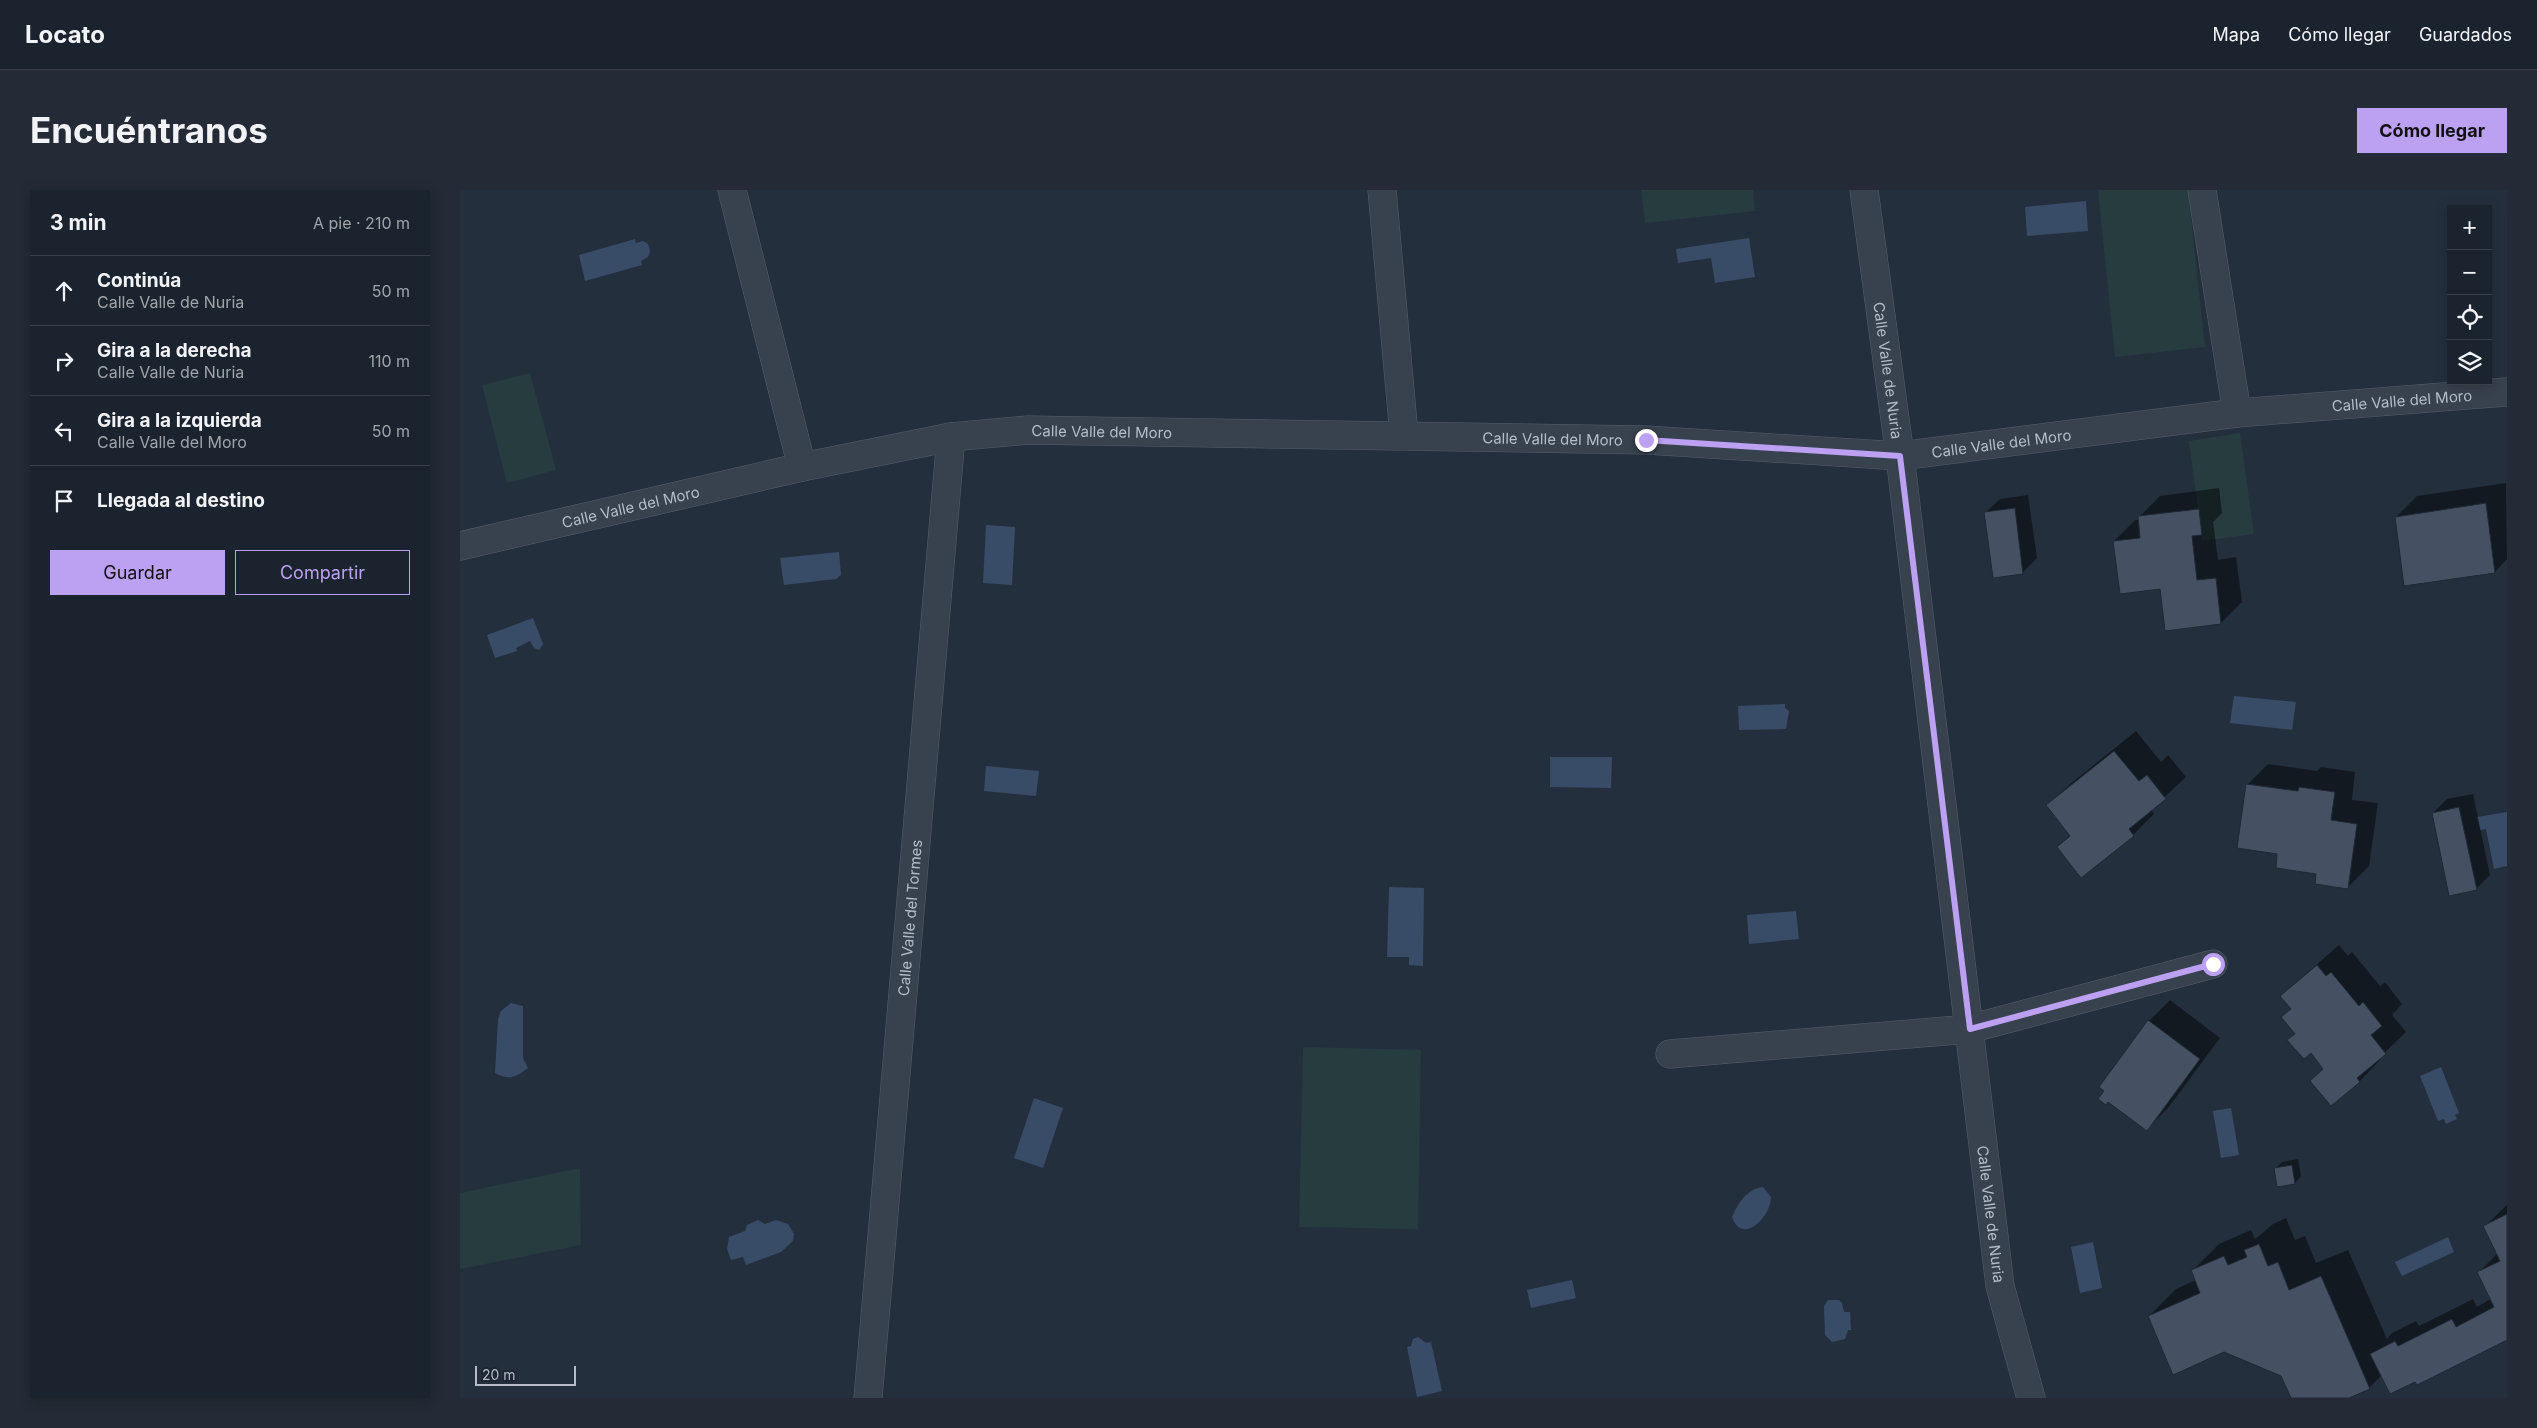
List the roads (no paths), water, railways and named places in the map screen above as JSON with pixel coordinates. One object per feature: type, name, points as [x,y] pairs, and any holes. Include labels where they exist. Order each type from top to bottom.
[{"type":"street","points":[[732,190],[802,467]]},
{"type":"street","points":[[1382,190],[1404,435]]},
{"type":"street","name":"Calle Valle de Nuria","points":[[1864,190],[1900,456],[2000,1286],[2031,1398]]},
{"type":"street","points":[[2202,190],[2237,413]]},
{"type":"street","name":"Calle Valle del Moro","points":[[460,546],[802,467],[951,436],[1028,430],[1646,440],[1900,456],[2237,413],[2507,392]]},
{"type":"street","name":"Calle Valle del Tormes","points":[[868,1398],[951,436]]},
{"type":"street","points":[[1670,1054],[1970,1029],[2213,964]]},
{"type":"water","points":[[2086,201],[2088,231],[2027,236],[2025,207]]},
{"type":"water","points":[[1749,238],[1755,277],[1715,283],[1711,258],[1678,263],[1676,249]]},
{"type":"water","points":[[635,239],[636,243],[643,241],[648,244],[650,251],[648,257],[641,261],[642,265],[585,281],[579,255]]},
{"type":"water","points":[[986,525],[1015,527],[1012,585],[983,583]]},
{"type":"water","points":[[839,552],[841,575],[836,579],[784,585],[780,558]]},
{"type":"water","points":[[533,618],[543,644],[539,650],[534,648],[530,641],[516,648],[517,651],[495,658],[487,635]]},
{"type":"water","points":[[2234,696],[2296,702],[2292,730],[2230,723]]},
{"type":"water","points":[[1785,704],[1785,708],[1789,711],[1786,729],[1739,730],[1738,706]]},
{"type":"water","points":[[1550,757],[1612,757],[1611,788],[1550,787]]},
{"type":"water","points":[[986,766],[1039,771],[1036,796],[984,791]]},
{"type":"water","points":[[2507,812],[2507,866],[2494,869],[2486,829],[2480,830],[2477,817]]},
{"type":"water","points":[[1389,887],[1424,888],[1423,966],[1409,965],[1409,957],[1387,957]]},
{"type":"water","points":[[1796,911],[1799,939],[1749,944],[1747,915]]},
{"type":"water","points":[[511,1003],[523,1006],[523,1058],[528,1068],[516,1076],[505,1077],[495,1073],[498,1019],[501,1011]]},
{"type":"water","points":[[2441,1067],[2459,1113],[2455,1115],[2457,1119],[2446,1124],[2444,1119],[2438,1121],[2420,1076]]},
{"type":"water","points":[[1034,1098],[1063,1108],[1043,1168],[1014,1158]]},
{"type":"water","points":[[2231,1108],[2239,1155],[2221,1158],[2213,1111]]},
{"type":"water","points":[[1763,1187],[1771,1197],[1766,1213],[1761,1220],[1749,1229],[1742,1229],[1732,1217],[1734,1212],[1748,1194],[1757,1188]]},
{"type":"water","points":[[758,1220],[765,1224],[776,1220],[788,1224],[794,1234],[793,1241],[781,1252],[746,1265],[743,1257],[731,1260],[727,1249],[729,1237],[745,1231],[747,1225]]},
{"type":"water","points":[[2448,1237],[2454,1252],[2402,1276],[2395,1262]]},
{"type":"water","points":[[2093,1242],[2102,1288],[2080,1293],[2071,1247]]},
{"type":"water","points":[[1572,1280],[1576,1298],[1531,1308],[1527,1290]]},
{"type":"water","points":[[1828,1300],[1839,1300],[1842,1303],[1844,1312],[1850,1312],[1851,1330],[1848,1330],[1845,1339],[1832,1342],[1825,1335],[1824,1306]]},
{"type":"water","points":[[1418,1337],[1426,1343],[1431,1342],[1442,1391],[1417,1397],[1407,1347],[1411,1346],[1413,1339]]}]
